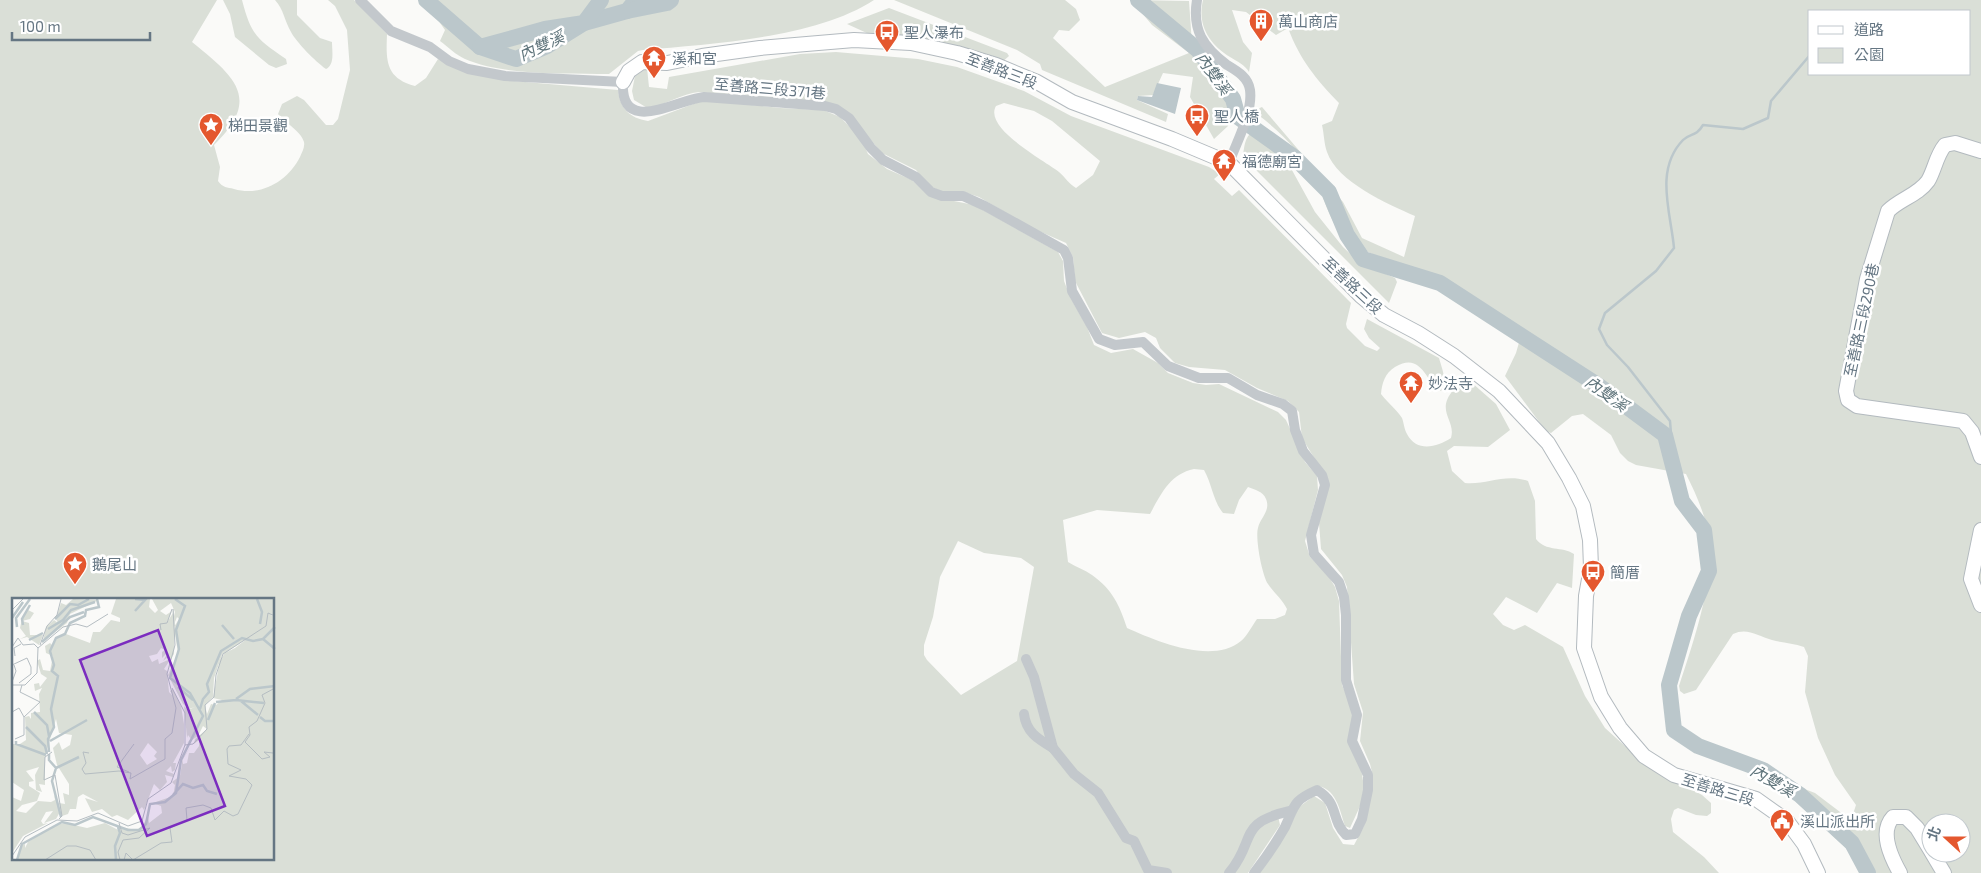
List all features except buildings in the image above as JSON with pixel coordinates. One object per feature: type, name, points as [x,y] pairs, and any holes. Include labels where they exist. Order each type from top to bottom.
[{"type":"street","points":[[360,0],[391,31],[430,47],[449,61],[468,69],[505,76],[623,82]]},
{"type":"street","points":[[1197,0],[1196,20],[1198,36],[1248,83],[1250,104],[1248,114],[1240,130],[1229,163]]},
{"type":"street","name":"至善路三段","points":[[623,82],[629,72],[642,62],[667,63],[702,56],[829,40],[911,43],[957,53],[996,66],[1037,82],[1072,102],[1229,163],[1361,296],[1384,315],[1418,333],[1454,356],[1499,391],[1548,443],[1583,506],[1590,540],[1591,568],[1586,596],[1584,648],[1601,697],[1620,728],[1644,756],[1674,775],[1756,799],[1772,810],[1787,821],[1804,844],[1818,873]]},
{"type":"street","name":"至善路三段371巷","points":[[623,82],[623,92],[628,103],[644,112],[653,113],[692,98],[704,97],[825,106],[836,109],[855,125],[871,148],[883,160],[916,177],[931,192],[942,196],[963,196],[985,206],[1064,250],[1068,258],[1072,291],[1099,339],[1115,345],[1143,342],[1168,366],[1199,378],[1228,378],[1257,395],[1283,404],[1292,411],[1295,430],[1303,451],[1322,474],[1324,485],[1310,535],[1314,554],[1339,582],[1344,597],[1346,615],[1346,680],[1357,715],[1352,741],[1368,775],[1368,790],[1362,819],[1355,834],[1346,835],[1340,828],[1332,803],[1317,790],[1304,796],[1290,811],[1285,826],[1254,873]]},
{"type":"street","name":"至善路三段290巷","points":[[1981,152],[1955,144],[1945,145],[1928,181],[1917,192],[1888,211],[1867,279],[1846,391],[1848,400],[1857,406],[1963,421],[1972,432],[1981,457]]},
{"type":"street","points":[[1981,530],[1971,579],[1973,589],[1981,605]]},
{"type":"street","points":[[1026,659],[1034,677],[1052,748]]},
{"type":"street","points":[[1024,714],[1025,720],[1034,736],[1052,748],[1074,774],[1098,793],[1126,838],[1134,842],[1148,872],[1167,873]]},
{"type":"street","points":[[1229,873],[1236,865],[1249,834],[1255,825],[1268,816],[1290,811]]},
{"type":"street","points":[[1900,873],[1887,839],[1886,828],[1893,817],[1906,818],[1921,834]]},
{"type":"green space","points":[[0,0],[217,0],[192,42],[220,66],[231,78],[237,89],[239,101],[237,114],[229,129],[214,145],[220,167],[218,181],[225,187],[244,191],[264,189],[281,180],[295,166],[304,148],[304,142],[296,131],[278,114],[282,104],[297,96],[304,100],[326,125],[333,125],[338,119],[350,70],[347,30],[335,6],[328,0],[354,0],[387,34],[389,67],[405,83],[415,86],[426,78],[438,59],[503,80],[618,90],[623,107],[631,115],[648,121],[704,100],[780,108],[823,110],[840,117],[861,138],[868,154],[887,169],[912,180],[929,196],[974,205],[1058,252],[1063,261],[1064,281],[1094,345],[1111,353],[1133,349],[1158,363],[1168,373],[1193,383],[1219,384],[1278,412],[1286,420],[1305,462],[1317,476],[1318,490],[1305,541],[1310,557],[1329,577],[1335,587],[1339,601],[1342,685],[1351,705],[1364,787],[1361,804],[1350,828],[1345,826],[1336,800],[1328,790],[1315,786],[1278,816],[1280,825],[1248,873],[0,873]],"holes":[[[1194,469],[1204,470],[1223,513],[1234,514],[1239,500],[1248,487],[1265,496],[1267,507],[1257,533],[1263,573],[1268,584],[1287,609],[1285,615],[1275,619],[1257,619],[1241,641],[1229,648],[1215,651],[1200,651],[1168,644],[1127,628],[1118,605],[1105,586],[1089,573],[1068,562],[1063,520],[1097,510],[1150,514],[1162,492],[1172,480]],[[958,541],[984,553],[1021,558],[1034,567],[1017,661],[961,695],[924,655],[924,645],[933,617],[940,577]]]},
{"type":"green space","points":[[223,0],[242,0],[256,35],[286,59],[287,64],[276,68],[269,65],[235,37],[230,14]]},
{"type":"green space","points":[[275,0],[297,0],[297,15],[320,38],[332,42],[332,57],[329,67],[326,69],[322,66],[297,41]]},
{"type":"green space","points":[[424,0],[874,0],[850,13],[794,31],[731,42],[638,51],[609,74],[517,71],[465,59],[440,41],[445,30]]},
{"type":"green space","points":[[894,0],[1065,0],[1076,9],[1080,20],[1069,31],[1059,30],[1053,38],[1105,87],[1189,53],[1152,25],[1131,0],[1189,1],[1192,44],[1203,58],[1231,108],[1232,116],[1228,126],[1214,139],[1190,97],[1193,77],[1163,73],[1153,95],[1138,96],[1137,100],[1168,114],[1166,122],[1042,70],[1040,64],[1017,50]]},
{"type":"green space","points":[[1203,0],[1981,0],[1981,873],[1862,873],[1846,848],[1793,799],[1788,792],[1794,785],[1815,793],[1848,818],[1853,814],[1856,805],[1835,775],[1818,738],[1805,692],[1808,656],[1804,647],[1772,640],[1748,632],[1738,632],[1733,634],[1696,690],[1684,694],[1680,691],[1679,686],[1696,633],[1706,593],[1710,555],[1706,522],[1686,474],[1636,465],[1628,461],[1620,453],[1611,435],[1583,414],[1572,416],[1551,433],[1546,431],[1505,376],[1516,353],[1522,332],[1514,324],[1479,300],[1452,284],[1432,275],[1381,258],[1348,239],[1337,227],[1329,213],[1317,183],[1306,163],[1275,129],[1257,114],[1255,110],[1262,107],[1343,202],[1362,238],[1404,257],[1415,216],[1365,191],[1341,173],[1333,163],[1326,149],[1322,125],[1332,121],[1339,103],[1309,68],[1288,28],[1276,35],[1246,12],[1232,10],[1243,42],[1252,53],[1249,72],[1243,65],[1216,46],[1203,26]]},
{"type":"green space","points":[[889,8],[1007,53],[1009,56],[1001,63],[895,36],[869,34],[847,24]]},
{"type":"green space","points":[[836,52],[918,59],[957,67],[1024,91],[1071,116],[1209,167],[1220,174],[1214,179],[1232,196],[1239,190],[1351,303],[1346,324],[1347,328],[1365,346],[1377,351],[1380,348],[1369,338],[1364,329],[1367,319],[1439,358],[1444,380],[1441,391],[1417,365],[1411,363],[1404,363],[1395,367],[1386,375],[1383,382],[1381,394],[1402,418],[1406,432],[1411,440],[1422,446],[1434,446],[1451,438],[1451,426],[1446,411],[1447,400],[1455,388],[1462,384],[1471,382],[1496,404],[1510,430],[1488,447],[1454,446],[1447,451],[1452,471],[1465,483],[1512,478],[1528,481],[1535,501],[1536,539],[1544,546],[1574,554],[1572,588],[1557,583],[1537,613],[1506,597],[1493,614],[1503,625],[1514,630],[1525,625],[1563,647],[1585,696],[1605,728],[1646,765],[1702,795],[1711,803],[1711,813],[1707,816],[1696,815],[1678,808],[1674,810],[1671,819],[1673,832],[1704,857],[1719,873],[1259,873],[1290,826],[1299,807],[1314,796],[1325,803],[1333,828],[1343,844],[1354,845],[1364,826],[1373,776],[1360,741],[1363,712],[1354,684],[1347,587],[1342,575],[1321,549],[1319,523],[1326,477],[1302,438],[1299,412],[1288,401],[1257,388],[1225,370],[1189,367],[1175,363],[1160,348],[1156,338],[1145,332],[1119,338],[1102,333],[1075,281],[1073,257],[1066,243],[1032,228],[979,197],[964,192],[941,191],[929,186],[916,170],[882,153],[846,111],[793,101],[699,92],[649,109],[634,100],[632,91],[635,76],[647,68],[649,87],[667,89],[669,77],[800,54]],"holes":[[[1004,103],[1034,111],[1052,121],[1100,161],[1093,175],[1076,188],[1059,172],[1017,143],[998,124],[994,115],[996,106]]]},
{"type":"green space","points":[[1255,131],[1287,161],[1315,212],[1343,247],[1360,263],[1395,278],[1397,282],[1389,303],[1243,157],[1247,138]]},
{"type":"shaded area","points":[[1157,83],[1181,88],[1175,114],[1137,100],[1138,96],[1152,97]]},
{"type":"waterway","name":"內雙溪","points":[[426,0],[480,47],[516,59],[547,46],[584,23],[627,11],[636,0]]},
{"type":"waterway","points":[[480,47],[545,29],[584,23],[601,0]]},
{"type":"waterway","points":[[627,11],[667,3],[671,0]]},
{"type":"waterway","name":"內雙溪","points":[[1138,0],[1198,50],[1233,99],[1238,117],[1294,157],[1329,192],[1347,235],[1363,259],[1440,283],[1599,386],[1665,435],[1682,501],[1704,530],[1709,571],[1689,616],[1669,685],[1674,730],[1698,746],[1763,770],[1800,795],[1852,843],[1868,873]]},
{"type":"waterway","points":[[1674,471],[1670,421],[1628,367],[1607,345],[1599,329],[1605,313],[1656,271],[1674,248],[1666,192],[1667,178],[1674,152],[1683,140],[1698,131],[1703,125],[1743,129],[1768,118],[1771,101],[1808,57]]},
{"type":"place","name":"萬山商店","points":[[1261,42]]},
{"type":"place","name":"聖人瀑布","points":[[887,53]]},
{"type":"place","name":"溪和宮","points":[[654,79]]},
{"type":"place","name":"聖人橋","points":[[1197,137]]},
{"type":"place","name":"梯田景觀","points":[[211,146]]},
{"type":"place","name":"福德廟宮","points":[[1224,182]]},
{"type":"place","name":"妙法寺","points":[[1411,404]]},
{"type":"place","name":"鵝尾山","points":[[75,585]]},
{"type":"place","name":"簡厝","points":[[1593,593]]},
{"type":"place","name":"溪山派出所","points":[[1782,842]]}]
